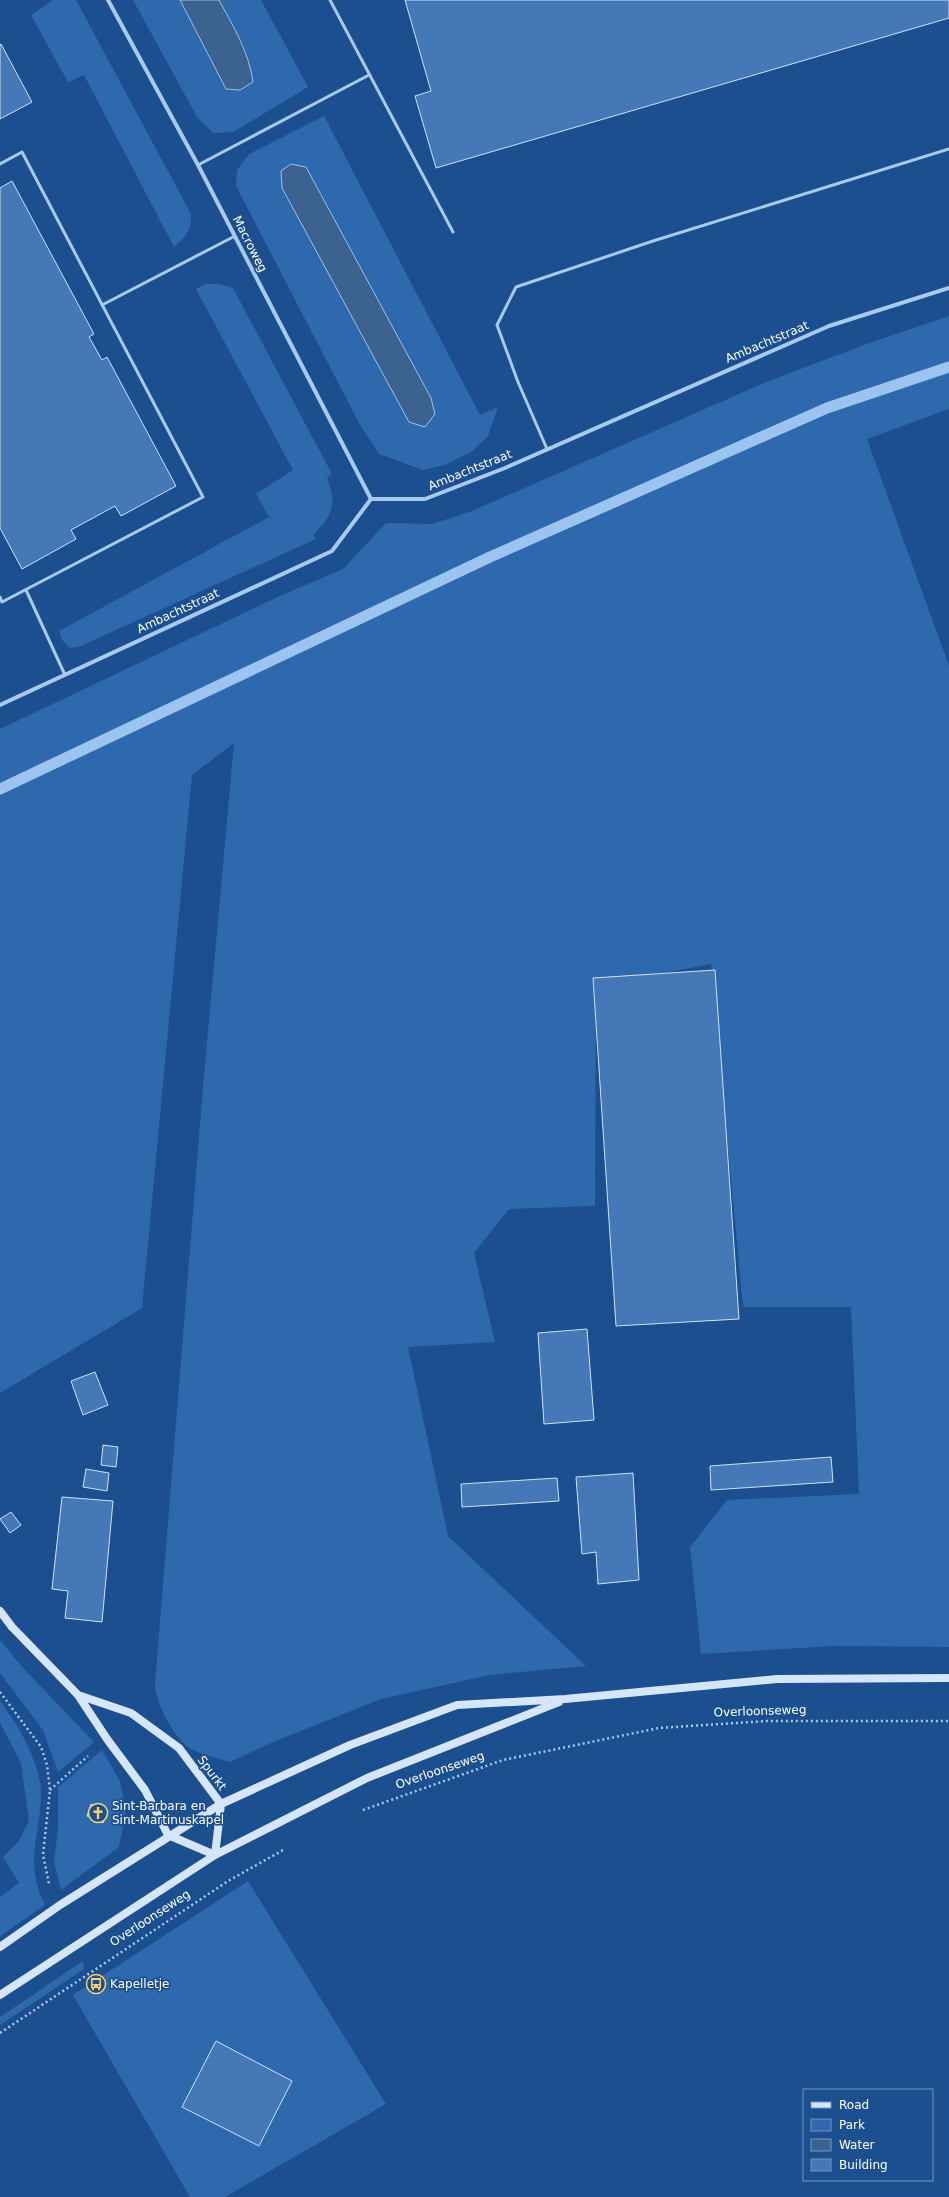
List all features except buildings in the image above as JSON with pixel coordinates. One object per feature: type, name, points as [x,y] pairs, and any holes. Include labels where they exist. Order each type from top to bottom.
[{"type":"street","name":"Macroweg","points":[[108,0],[198,165],[371,499]]},
{"type":"street","name":"Ambachtstraat","points":[[0,705],[332,551],[371,499],[425,500],[547,449],[829,326],[949,288]]},
{"type":"street","name":"Spurkt","points":[[0,1611],[12,1627],[78,1695],[107,1739],[145,1790],[168,1835]]},
{"type":"street","name":"Overloonseweg","points":[[0,1947],[60,1905],[168,1835],[221,1804],[350,1745],[457,1705],[565,1699],[777,1679],[949,1678]]},
{"type":"street","name":"Spurkt","points":[[78,1695],[131,1713],[179,1748],[221,1804],[215,1855]]},
{"type":"street","name":"Overloonseweg","points":[[0,1995],[215,1855],[367,1778],[565,1699]]},
{"type":"street","points":[[168,1835],[215,1855]]},
{"type":"lane","points":[[330,0],[453,232]]},
{"type":"lane","points":[[198,165],[369,75]]},
{"type":"lane","points":[[547,449],[518,382],[497,325],[516,287],[653,241],[949,149]]},
{"type":"lane","points":[[0,164],[22,152],[203,497],[2,602],[0,597]]},
{"type":"lane","points":[[102,305],[235,236]]},
{"type":"lane","points":[[26,590],[65,675]]},
{"type":"path","points":[[0,1692],[42,1747],[47,1765],[50,1790],[43,1855],[49,1886],[60,1905]]},
{"type":"path","name":"Overloonseweg","points":[[359,1811],[503,1760],[659,1728],[767,1721],[949,1722]]},
{"type":"path","points":[[50,1790],[107,1739]]},
{"type":"path","name":"Overloonseweg","points":[[0,2033],[228,1881],[290,1847]]},
{"type":"green space","points":[[53,0],[76,0],[191,214],[190,225],[187,233],[174,247],[84,75],[68,82],[31,15]]},
{"type":"green space","points":[[133,0],[180,0],[226,89],[244,47],[219,0],[261,0],[308,87],[233,132],[213,133],[197,117]]},
{"type":"green space","points":[[324,116],[480,415],[498,407],[488,436],[471,452],[445,465],[423,470],[379,454],[359,423],[236,186],[237,170],[249,154]],"holes":[[[291,164],[306,167],[431,398]]]},
{"type":"green space","points":[[206,284],[219,284],[233,288],[332,474],[327,477],[332,495],[329,515],[313,535],[316,539],[81,646],[70,648],[62,640],[59,631],[269,517],[256,494],[293,470],[196,289]]},
{"type":"green space","points":[[949,316],[949,409],[867,439],[949,666],[949,1647],[835,1646],[701,1654],[690,1547],[727,1500],[859,1494],[851,1307],[743,1307],[711,964],[596,986],[595,1206],[509,1209],[474,1253],[495,1342],[408,1347],[448,1536],[586,1666],[490,1675],[381,1699],[273,1742],[230,1762],[207,1756],[190,1749],[176,1734],[161,1709],[155,1684],[203,1087],[234,743],[192,775],[142,1308],[0,1393],[0,729],[282,595],[343,569],[386,523],[432,524],[472,511],[766,382],[872,342]]},
{"type":"green space","points":[[0,1640],[24,1669],[94,1742],[58,1772],[43,1730],[0,1673]]},
{"type":"green space","points":[[0,1701],[14,1721],[33,1757],[40,1782],[41,1805],[35,1847],[34,1868],[37,1886],[45,1905],[0,1936],[0,1897],[19,1883],[3,1857],[19,1841],[29,1821],[21,1763],[0,1723]]},
{"type":"green space","points":[[102,1750],[120,1781],[126,1811],[119,1847],[61,1890],[54,1862],[58,1830],[58,1787]]},
{"type":"green space","points":[[248,1881],[386,2104],[225,2197],[190,2197],[73,1995]]},
{"type":"green space","points":[[83,1961],[84,1969],[0,2025],[0,2017]]},
{"type":"water","points":[[180,0],[219,0],[235,29],[244,50],[253,82],[240,90],[226,89]]},
{"type":"water","points":[[291,164],[306,167],[431,398],[435,414],[425,427],[409,422],[282,188],[281,171]]},
{"type":"waterway","points":[[0,789],[490,557],[827,408],[949,367]]},
{"type":"place","name":"Sint-Barbara en Sint-Martinuskapel","points":[[98,1813]]},
{"type":"place","name":"Kapelletje","points":[[96,1984]]}]
